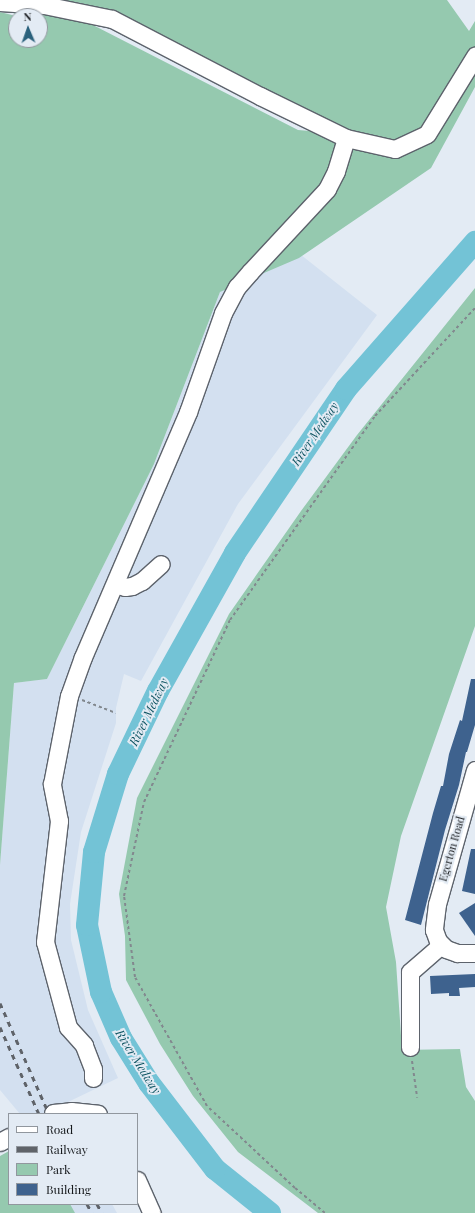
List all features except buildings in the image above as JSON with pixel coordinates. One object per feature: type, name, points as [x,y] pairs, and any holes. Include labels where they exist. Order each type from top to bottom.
[{"type":"street","points":[[0,2],[44,5],[112,19],[260,96],[346,138],[395,149],[427,134],[475,56]]},
{"type":"street","points":[[93,1078],[93,1069],[84,1045],[68,1027],[45,942],[59,821],[52,784],[69,696],[83,657],[188,412],[226,307],[250,272],[327,189],[336,171],[346,138]]},
{"type":"street","points":[[115,584],[125,587],[132,586],[142,581],[162,564]]},
{"type":"street","name":"Egerton Road","points":[[441,945],[434,930],[437,904],[475,770]]},
{"type":"street","points":[[410,1046],[410,972],[441,945],[457,953],[475,953]]},
{"type":"street","points":[[53,1113],[100,1109]]},
{"type":"street","points":[[138,1182],[152,1213]]},
{"type":"path","points":[[325,1213],[294,1188],[207,1106],[134,977],[124,896],[144,802],[230,620],[375,416],[475,308]]},
{"type":"path","points":[[69,696],[116,713]]},
{"type":"path","points":[[410,1046],[417,1098]]},
{"type":"shaded area","points":[[291,247],[377,315],[238,504],[141,681],[124,674],[116,708],[116,723],[81,832],[70,904],[71,940],[88,1010],[118,1078],[45,1113],[19,1113],[0,1090],[0,865],[14,683],[47,679],[154,464],[220,292]]},
{"type":"shaded area","points":[[65,1205],[113,1205],[117,1213],[69,1213]]},
{"type":"green space","points":[[2,0],[447,0],[469,31],[475,21],[475,87],[431,168],[299,258],[220,292],[154,464],[47,679],[14,683],[0,865],[0,12],[8,14],[8,48],[48,48],[48,8],[9,8]],"holes":[[[76,2],[118,13],[356,135],[298,130],[91,24]]]},
{"type":"green space","points":[[475,288],[475,626],[401,836],[386,907],[396,962],[402,1050],[460,1049],[466,1087],[475,1101],[475,1213],[318,1213],[238,1152],[193,1096],[160,1044],[126,980],[125,936],[119,894],[137,798],[229,614],[301,511],[357,435]]},
{"type":"green space","points":[[8,1152],[8,1205],[71,1205],[75,1213],[0,1213],[0,1156]]},
{"type":"waterway","name":"River Medway","points":[[270,1213],[215,1169],[149,1083],[121,1038],[101,992],[87,925],[94,852],[118,774],[158,691],[235,553],[346,389],[475,242]]},
{"type":"railway","points":[[0,1003],[49,1113]]},
{"type":"railway","points":[[0,1027],[39,1113]]},
{"type":"railway","points":[[88,1205],[92,1213]]},
{"type":"railway","points":[[98,1205],[102,1213]]}]
